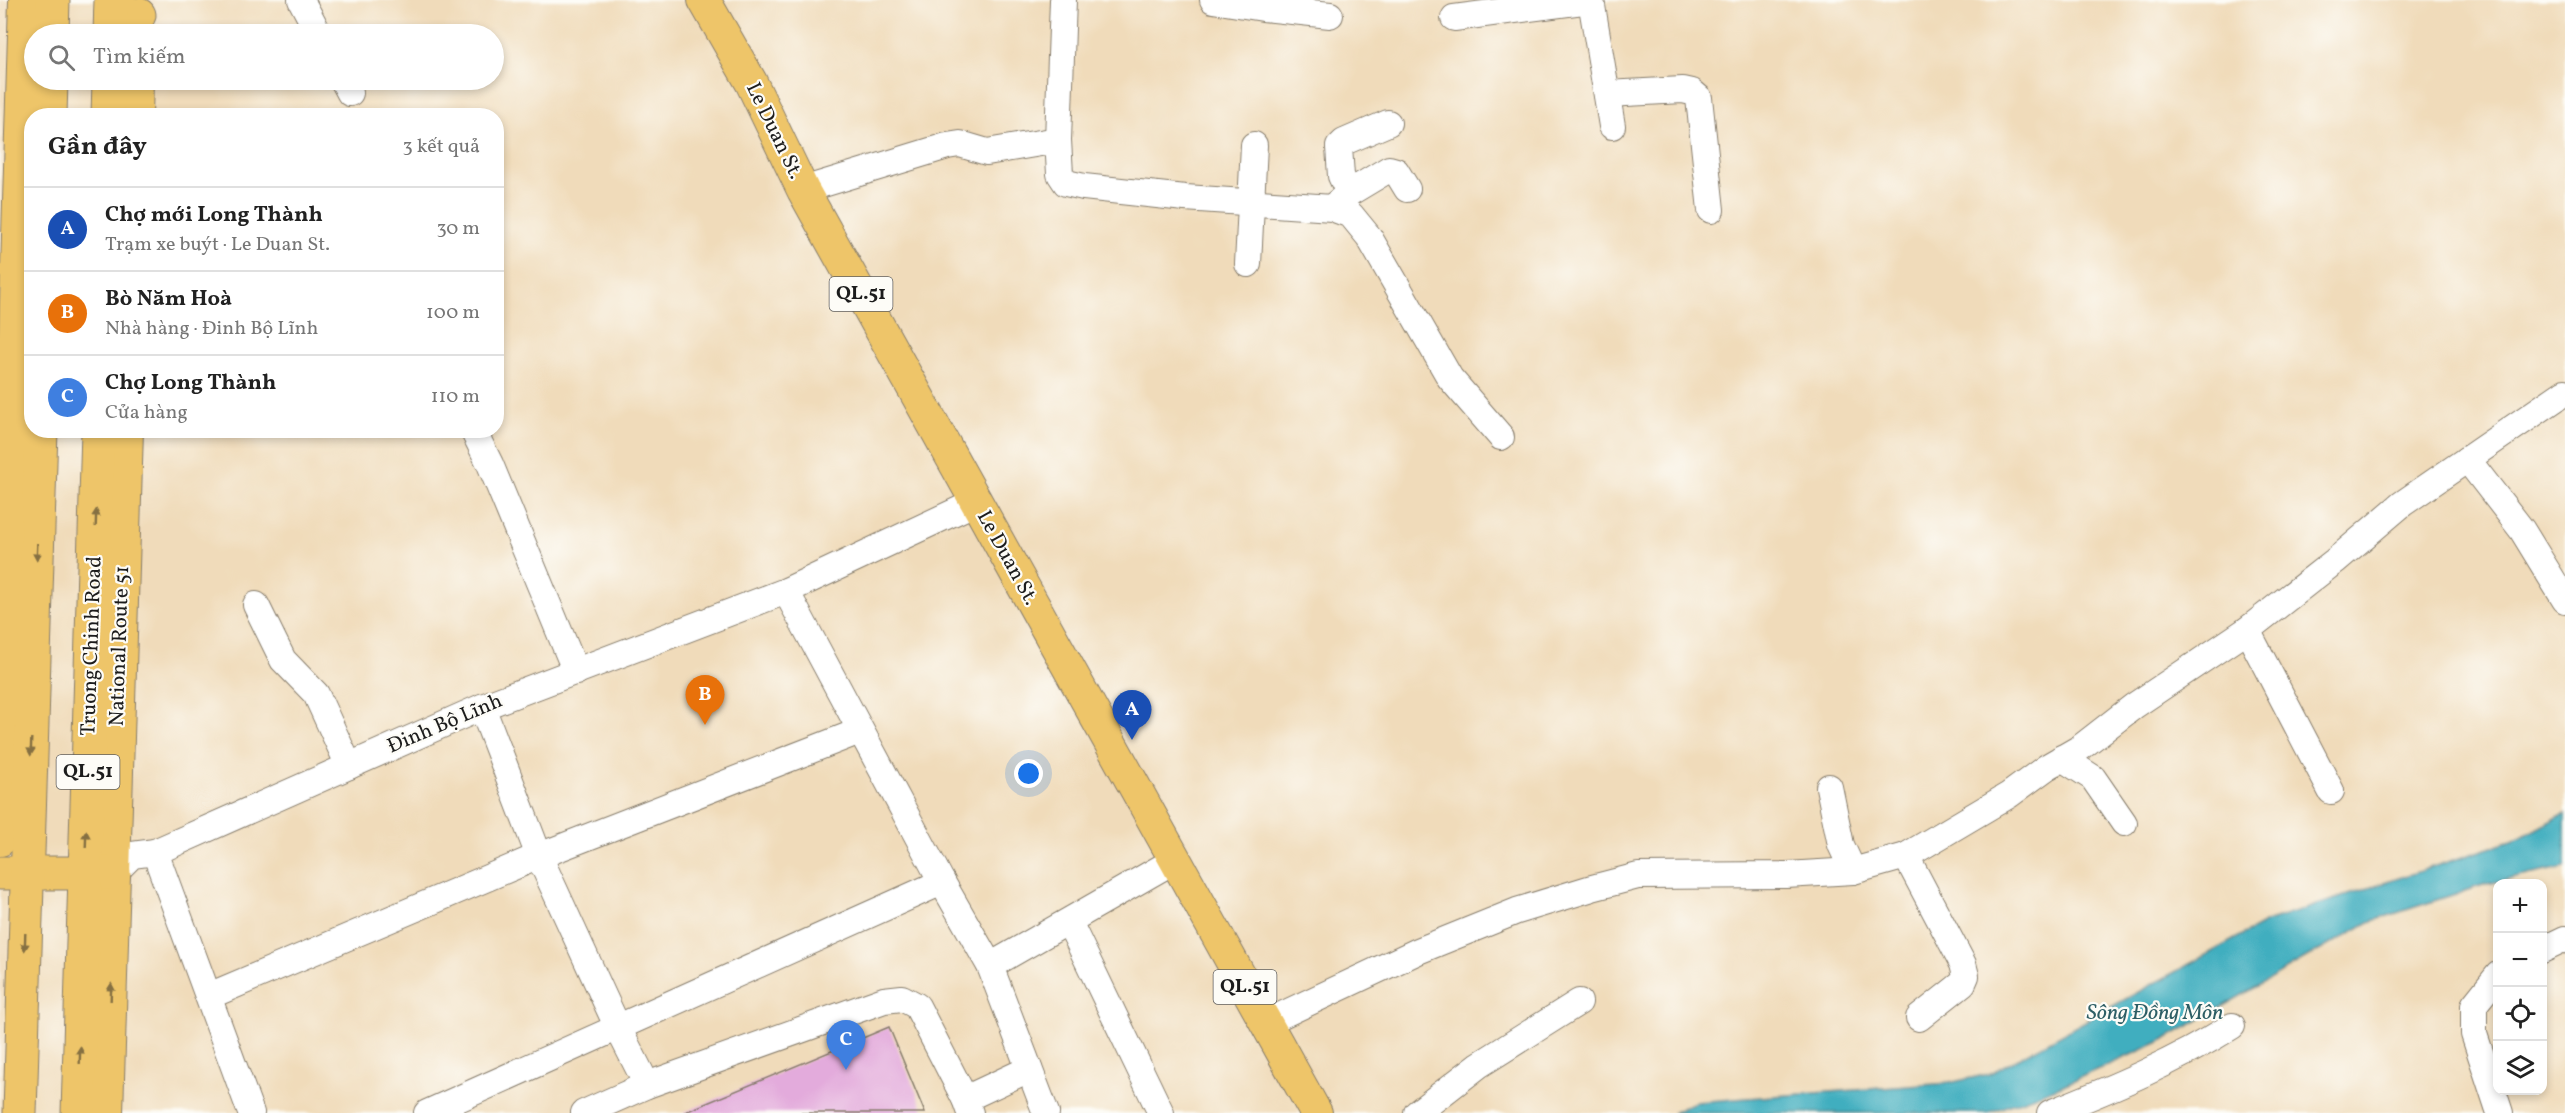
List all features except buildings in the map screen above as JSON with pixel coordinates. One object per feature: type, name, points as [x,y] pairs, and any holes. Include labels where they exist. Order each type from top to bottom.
[{"type":"highway","points":[[52,24],[53,0]]},
{"type":"highway","points":[[50,108],[51,90]]},
{"type":"highway","points":[[108,108],[109,90]]},
{"type":"highway","name":"QL.51","points":[[20,1113],[14,873],[40,438]]},
{"type":"highway","name":"Truong Chinh Road","points":[[78,1113],[100,873],[98,438]]},
{"type":"highway","points":[[14,873],[100,873]]},
{"type":"main road","points":[[24,24],[25,0]]},
{"type":"main road","name":"Le Duan St.","points":[[704,0],[751,82],[803,190],[1314,1112]]},
{"type":"main road","points":[[0,840],[24,34]]},
{"type":"main road","points":[[136,108],[137,90]]},
{"type":"main road","name":"National Route 51","points":[[107,1113],[100,873],[127,438]]},
{"type":"street","points":[[301,0],[314,24]]},
{"type":"street","points":[[1063,0],[1058,140],[1060,174],[1066,183],[1084,187],[1250,204],[1340,200],[1389,169],[1396,171],[1407,189]]},
{"type":"street","points":[[1213,0],[1263,4],[1330,15]]},
{"type":"street","points":[[1454,18],[1591,0],[1612,126]]},
{"type":"street","points":[[1607,94],[1683,90],[1692,92],[1699,98],[1711,210]]},
{"type":"street","points":[[1388,123],[1344,142],[1339,147],[1340,200],[1369,237],[1450,378],[1501,437]]},
{"type":"street","points":[[803,190],[947,146],[960,144],[987,152],[1058,140]]},
{"type":"street","points":[[1248,264],[1254,146]]},
{"type":"street","points":[[1265,1023],[1418,951],[1517,911],[1638,876],[1785,875],[1853,871],[1906,856],[2009,795],[2080,748],[2134,706],[2247,630],[2335,561],[2402,504],[2565,392]]},
{"type":"street","points":[[477,438],[490,464],[576,672]]},
{"type":"street","points":[[2467,459],[2522,530],[2565,600]]},
{"type":"street","name":"Đinh Bộ Lĩnh","points":[[100,873],[132,855],[155,852],[482,707],[786,591],[976,502]]},
{"type":"street","points":[[786,591],[942,882],[990,966],[1046,1113]]},
{"type":"street","points":[[256,605],[283,660],[316,694],[349,766]]},
{"type":"street","points":[[2247,630],[2331,791]]},
{"type":"street","points":[[482,707],[539,856],[618,1028],[647,1085]]},
{"type":"street","points":[[209,996],[539,856],[860,731]]},
{"type":"street","points":[[2062,759],[2093,778],[2124,823]]},
{"type":"street","points":[[1829,787],[1841,845],[1853,871]]},
{"type":"street","points":[[155,852],[251,1113]]},
{"type":"street","points":[[1906,856],[1963,964],[1966,976],[1963,983],[1919,1018]]},
{"type":"street","points":[[990,966],[1175,860]]},
{"type":"street","points":[[427,1113],[942,882]]},
{"type":"street","points":[[1069,922],[1161,1113]]},
{"type":"street","points":[[2547,948],[2565,939]]},
{"type":"street","points":[[2493,982],[2475,1005],[2475,1034],[2500,1113]]},
{"type":"street","points":[[584,1113],[647,1085],[884,1000],[902,998],[917,1006],[967,1106],[1029,1069]]},
{"type":"street","points":[[1417,1113],[1479,1065],[1579,1002]]},
{"type":"street","points":[[2050,1113],[2120,1085],[2194,1050],[2232,1026]]},
{"type":"water","name":"Sông Đồng Môn","points":[[2565,813],[2565,867],[2510,879],[2493,879],[2493,883],[2369,922],[2164,1040],[2061,1086],[1988,1113],[1672,1113],[1695,1102],[1949,1083],[1989,1074],[2266,922],[2520,838]]},
{"type":"place","name":"Bò Năm Hoà","points":[[705,725]]},
{"type":"place","name":"Chợ mới Long Thành","points":[[1132,740]]},
{"type":"place","name":"Chợ Long Thành","points":[[846,1070]]}]
